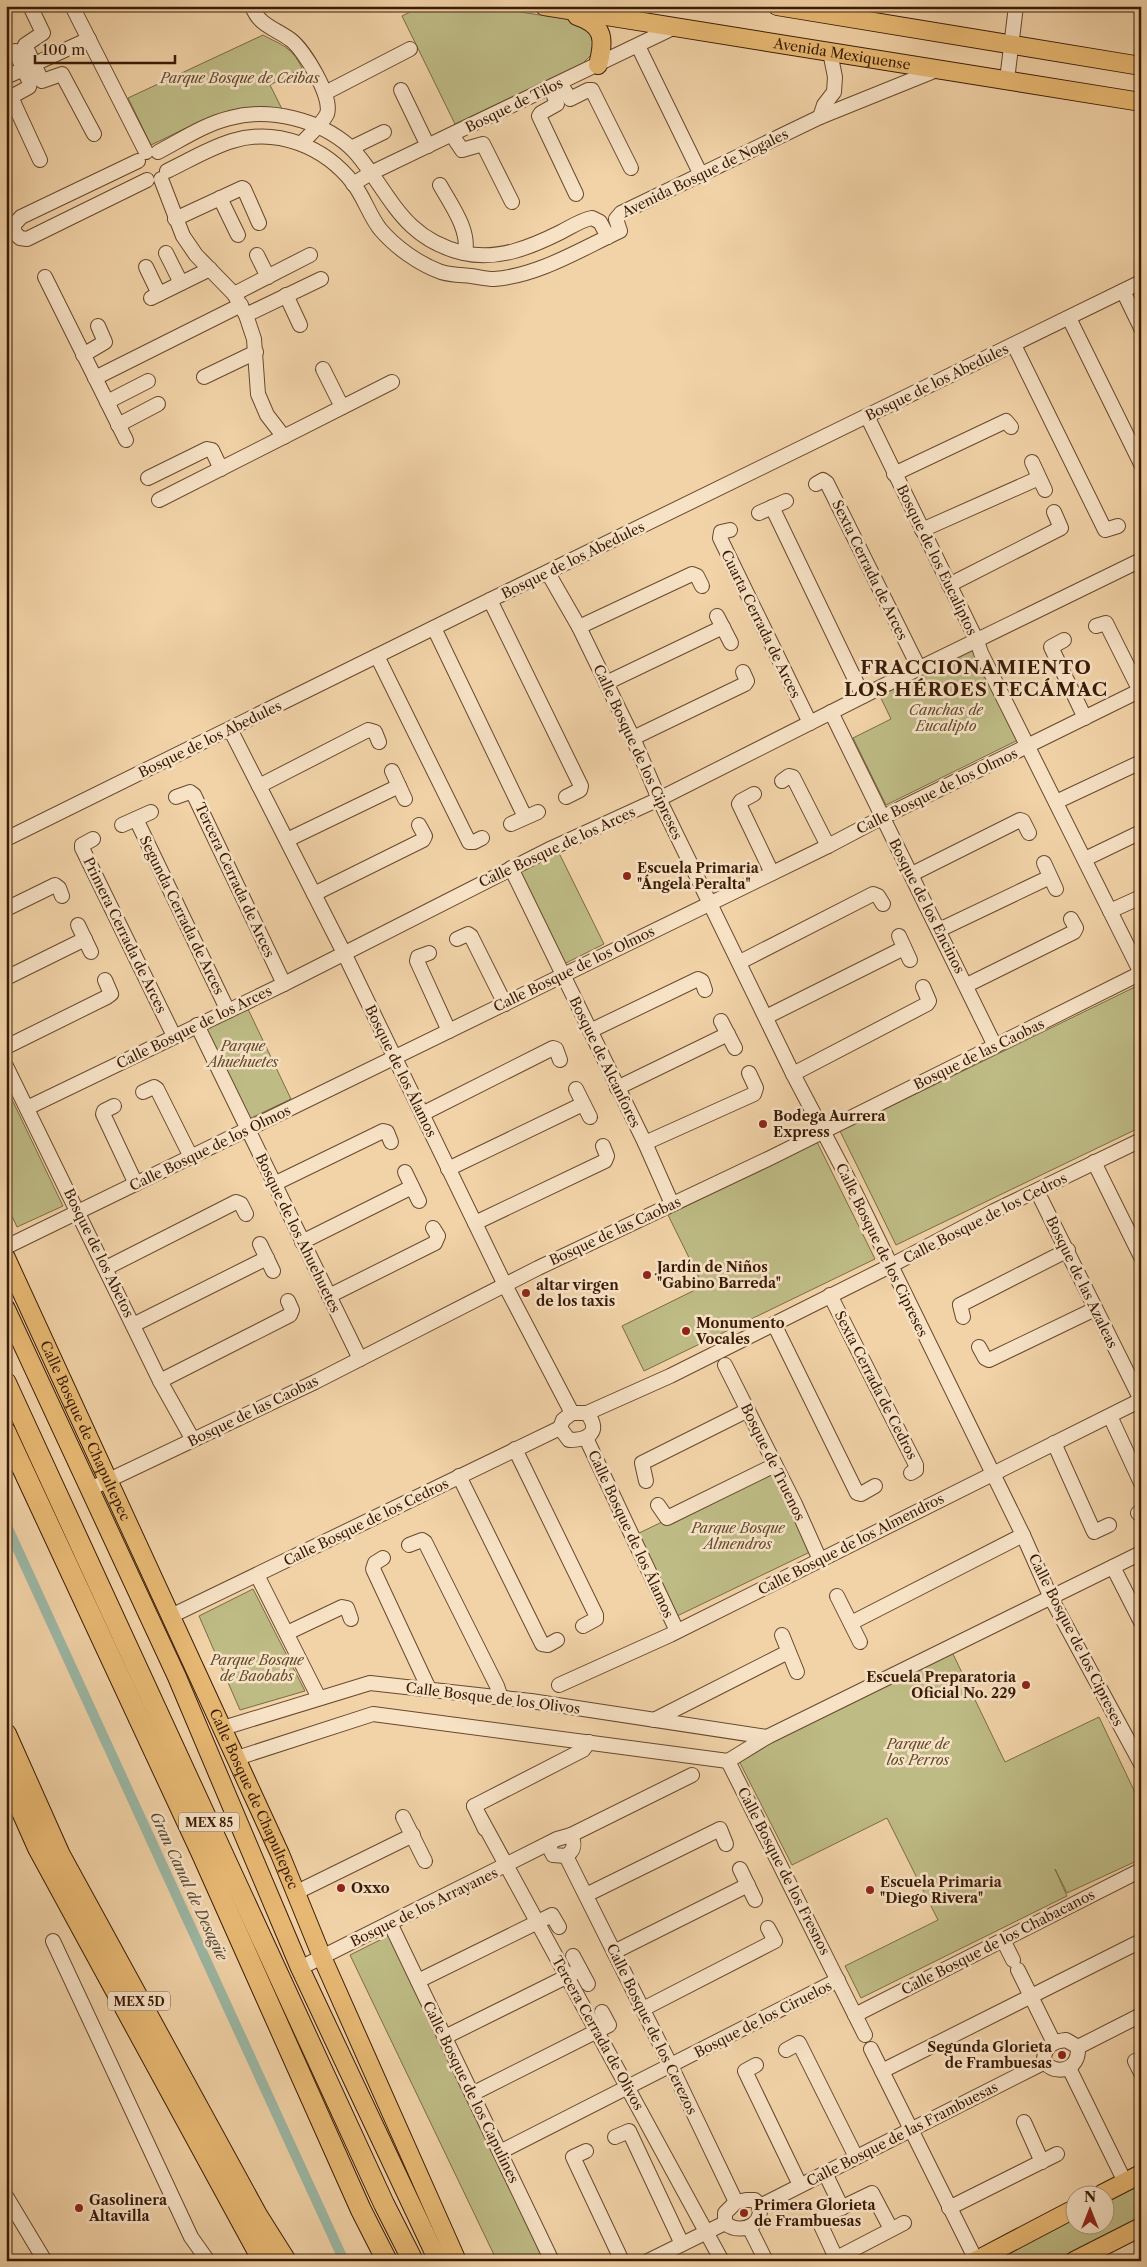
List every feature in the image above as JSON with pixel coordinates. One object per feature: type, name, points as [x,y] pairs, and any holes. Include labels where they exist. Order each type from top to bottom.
[{"type":"highway","name":"MEX 85","points":[[6,1384],[384,2204],[414,2261]]},
{"type":"highway","name":"MEX 85","points":[[6,1433],[202,1854],[361,2210],[386,2261]]},
{"type":"highway","name":"MEX 5D","points":[[6,1734],[60,1855],[257,2215],[286,2261]]},
{"type":"highway","name":"MEX 5D","points":[[6,1776],[38,1848],[263,2261]]},
{"type":"main road","points":[[777,6],[1141,66]]},
{"type":"main road","points":[[550,7],[587,19],[599,30],[602,38],[602,51],[598,65]]},
{"type":"main road","name":"Avenida Mexiquense","points":[[550,7],[1141,102]]},
{"type":"main road","name":"Calle Bosque de Chapultepec","points":[[6,1258],[237,1758],[297,1892],[322,1957],[457,2261]]},
{"type":"main road","name":"Calle Bosque de Chapultepec","points":[[6,1309],[177,1677],[300,1968],[438,2261]]},
{"type":"main road","points":[[1114,2188],[1133,2178]]},
{"type":"main road","points":[[975,2261],[1064,2214]]},
{"type":"main road","points":[[1081,2259],[1141,2228]]},
{"type":"street","points":[[30,6],[43,33],[25,45],[29,87],[11,97],[40,160]]},
{"type":"street","points":[[72,6],[148,155],[167,160],[158,177],[183,236],[196,255],[240,305],[254,339],[258,394],[267,415],[284,437]]},
{"type":"street","points":[[252,6],[255,15],[266,26],[298,45],[325,93],[328,105],[327,113],[302,143]]},
{"type":"street","points":[[1008,80],[1016,6]]},
{"type":"street","name":"Bosque de Tilos","points":[[353,184],[371,173],[675,27]]},
{"type":"street","points":[[6,77],[88,39]]},
{"type":"street","points":[[638,46],[701,175]]},
{"type":"street","points":[[325,93],[410,49]]},
{"type":"street","points":[[6,53],[14,51],[42,81],[62,74],[94,134]]},
{"type":"street","points":[[820,117],[824,105],[834,92],[835,77],[830,52]]},
{"type":"street","name":"Avenida Bosque de Nogales","points":[[608,237],[620,231],[616,221],[618,214],[820,117],[939,69]]},
{"type":"street","points":[[556,85],[570,98],[592,90],[630,168]]},
{"type":"street","points":[[556,85],[557,104],[539,116],[576,194]]},
{"type":"street","points":[[401,90],[428,146]]},
{"type":"street","points":[[254,114],[278,116],[317,126],[331,133],[351,148],[371,173],[398,214],[417,231],[438,244],[465,253],[493,254],[514,252],[592,218],[600,222],[608,237],[519,275],[492,279],[443,273],[427,266],[402,250],[380,229],[353,184],[330,160],[302,143],[281,139],[255,138],[234,141],[207,151],[158,177],[27,239],[20,238],[14,232],[14,225],[21,217],[229,118],[254,114]]},
{"type":"street","points":[[351,148],[384,132]]},
{"type":"street","points":[[452,135],[462,150],[483,144],[512,202]]},
{"type":"street","points":[[148,155],[138,169],[141,176],[158,177]]},
{"type":"street","points":[[440,185],[465,234],[467,243],[465,253]]},
{"type":"street","points":[[175,219],[238,188],[244,189],[259,223]]},
{"type":"street","points":[[220,198],[238,235]]},
{"type":"street","points":[[166,252],[181,283]]},
{"type":"street","points":[[257,255],[268,277]]},
{"type":"street","points":[[240,305],[268,277],[310,256]]},
{"type":"street","points":[[146,267],[155,296],[210,269]]},
{"type":"street","points":[[45,277],[126,440]]},
{"type":"street","points":[[95,378],[240,305],[286,295],[320,279]]},
{"type":"street","name":"Bosque de los Abedules","points":[[6,839],[1141,282]]},
{"type":"street","points":[[1123,291],[1141,328]]},
{"type":"street","points":[[286,295],[300,325]]},
{"type":"street","points":[[1069,318],[1141,464]]},
{"type":"street","points":[[83,355],[105,342],[98,326]]},
{"type":"street","points":[[1014,345],[1105,530],[1118,526]]},
{"type":"street","points":[[204,377],[256,352]]},
{"type":"street","points":[[323,368],[342,407]]},
{"type":"street","points":[[107,402],[148,381]]},
{"type":"street","points":[[159,500],[392,382]]},
{"type":"street","points":[[118,425],[158,404]]},
{"type":"street","name":"Bosque de los Eucaliptos","points":[[867,416],[977,641],[981,653],[1141,973]]},
{"type":"street","points":[[894,474],[1006,420],[1011,427]]},
{"type":"street","points":[[148,478],[207,449],[212,450],[221,470]]},
{"type":"street","points":[[922,530],[1042,484],[1032,462]]},
{"type":"street","name":"Sexta Cerrada de Arces","points":[[816,484],[823,480],[827,483],[919,668]]},
{"type":"street","points":[[759,514],[786,501]]},
{"type":"street","points":[[772,507],[863,696]]},
{"type":"street","points":[[949,585],[1061,528],[1054,512]]},
{"type":"street","name":"Cuarta Cerrada de Arces","points":[[730,530],[721,532],[720,538],[810,723]]},
{"type":"street","name":"Calle Bosque de los Arces","points":[[27,1108],[284,984],[511,868],[659,799],[919,668],[1141,560]]},
{"type":"street","name":"Calle Bosque de los Cipreses","points":[[548,573],[579,627],[633,738],[659,799],[793,1074],[823,1130],[1023,1535],[1051,1598],[1141,1764]]},
{"type":"street","points":[[579,627],[692,574],[697,576],[702,586]]},
{"type":"street","points":[[490,600],[581,786],[580,790],[566,797]]},
{"type":"street","points":[[606,683],[720,622],[731,643]]},
{"type":"street","points":[[1096,626],[1106,622],[1140,691]]},
{"type":"street","points":[[434,628],[525,818]]},
{"type":"street","points":[[1064,640],[1051,647],[1085,718]]},
{"type":"street","points":[[377,656],[468,842],[474,842],[482,838]]},
{"type":"street","points":[[633,738],[745,684],[747,681],[743,672]]},
{"type":"street","name":"Calle Bosque de los Olmos","points":[[6,1247],[563,974],[772,874],[883,817],[1140,691]]},
{"type":"street","name":"Bosque de los Encinos","points":[[831,712],[995,1046]]},
{"type":"street","name":"Bosque de los Álamos","points":[[230,729],[344,953],[422,1114],[453,1166],[505,1285],[572,1413]]},
{"type":"street","points":[[259,786],[368,730],[375,732],[379,742]]},
{"type":"street","points":[[1056,802],[1141,762]]},
{"type":"street","points":[[392,771],[405,799]]},
{"type":"street","points":[[782,781],[789,776],[793,777],[828,846]]},
{"type":"street","points":[[287,840],[399,786]]},
{"type":"street","name":"Tercera Cerrada de Arces","points":[[176,797],[190,792],[194,795],[284,984]]},
{"type":"street","points":[[754,794],[739,804],[772,874]]},
{"type":"street","name":"Segunda Cerrada de Arces","points":[[122,825],[151,812]]},
{"type":"street","points":[[511,824],[538,812]]},
{"type":"street","name":"Segunda Cerrada de Arces","points":[[136,819],[228,1010]]},
{"type":"street","points":[[912,874],[1020,820],[1023,821],[1029,833]]},
{"type":"street","points":[[314,894],[423,840],[425,836],[419,825]]},
{"type":"street","points":[[1084,859],[1141,832]]},
{"type":"street","name":"Primera Cerrada de Arces","points":[[93,839],[84,843],[82,848],[174,1036]]},
{"type":"street","points":[[939,930],[1053,883],[1044,864]]},
{"type":"street","name":"Bosque de Alcanfores","points":[[511,868],[616,1088],[645,1143],[672,1204]]},
{"type":"street","points":[[6,909],[55,885],[59,888],[62,896]]},
{"type":"street","points":[[740,962],[873,894],[878,896],[883,904]]},
{"type":"street","points":[[1110,911],[1141,897]]},
{"type":"street","points":[[966,985],[1074,932],[1076,928],[1071,918]]},
{"type":"street","points":[[78,925],[91,952]]},
{"type":"street","points":[[456,939],[470,934],[505,1004]]},
{"type":"street","points":[[6,978],[85,939]]},
{"type":"street","points":[[766,1017],[904,948]]},
{"type":"street","points":[[429,953],[418,957],[417,961],[449,1031]]},
{"type":"street","name":"Bosque de las Caobas","points":[[90,1489],[360,1359],[505,1285],[1141,973]]},
{"type":"street","points":[[6,1047],[107,997],[111,994],[111,991],[105,980]]},
{"type":"street","points":[[590,1031],[698,980],[702,981],[705,990]]},
{"type":"street","points":[[793,1074],[927,1004],[929,1001],[923,987]]},
{"type":"street","points":[[721,1021],[734,1048]]},
{"type":"street","name":"Bosque de los Ahuehuetes","points":[[197,1025],[360,1359]]},
{"type":"street","points":[[616,1088],[728,1034]]},
{"type":"street","points":[[422,1114],[553,1048],[556,1049],[560,1060]]},
{"type":"street","name":"Bosque de los Abetos","points":[[6,1066],[160,1381],[193,1440]]},
{"type":"street","points":[[645,1143],[754,1094],[756,1088],[748,1073]]},
{"type":"street","points":[[143,1092],[154,1087],[157,1089],[191,1157]]},
{"type":"street","points":[[576,1089],[590,1117]]},
{"type":"street","points":[[453,1166],[583,1104]]},
{"type":"street","points":[[114,1106],[102,1114],[136,1184]]},
{"type":"street","points":[[274,1184],[383,1131],[387,1132],[391,1142]]},
{"type":"street","name":"Calle Bosque de los Cedros","points":[[587,1413],[670,1376],[890,1266],[994,1211],[1141,1140]]},
{"type":"street","points":[[478,1222],[605,1161],[607,1156],[603,1146]]},
{"type":"street","points":[[1094,1162],[1141,1257]]},
{"type":"street","points":[[405,1172],[419,1201]]},
{"type":"street","points":[[302,1242],[412,1187]]},
{"type":"street","name":"Bosque de las Azaleas","points":[[1037,1191],[1141,1400]]},
{"type":"street","points":[[106,1268],[236,1202],[242,1204],[246,1214]]},
{"type":"street","points":[[329,1296],[436,1243],[438,1236],[433,1228]]},
{"type":"street","points":[[260,1244],[274,1270]]},
{"type":"street","points":[[964,1318],[960,1305],[1068,1250]]},
{"type":"street","points":[[133,1325],[267,1258]]},
{"type":"street","name":"Sexta Cerrada de Cedros","points":[[830,1295],[916,1465],[916,1470],[911,1472]]},
{"type":"street","points":[[160,1381],[290,1315],[292,1310],[288,1301]]},
{"type":"street","points":[[979,1347],[985,1358],[989,1360],[1095,1309]]},
{"type":"street","points":[[774,1324],[858,1493],[861,1494],[875,1486]]},
{"type":"street","name":"Bosque de Truenos","points":[[725,1364],[820,1560]]},
{"type":"street","name":"Calle Bosque de los Almendros","points":[[560,1685],[677,1631],[1141,1400]]},
{"type":"street","points":[[646,1481],[642,1463],[748,1410]]},
{"type":"street","points":[[572,1413],[587,1413],[594,1426],[592,1432],[586,1438],[569,1440],[560,1428],[563,1420],[572,1413]]},
{"type":"street","points":[[1110,1416],[1141,1483]]},
{"type":"street","name":"Calle Bosque de los Cedros","points":[[171,1616],[560,1428]]},
{"type":"street","name":"Calle Bosque de los Álamos","points":[[586,1438],[677,1631]]},
{"type":"street","points":[[1054,1443],[1094,1532],[1109,1525]]},
{"type":"street","points":[[515,1449],[596,1615],[596,1619],[583,1626]]},
{"type":"street","points":[[658,1505],[667,1518],[775,1464]]},
{"type":"street","points":[[459,1476],[542,1644],[548,1645],[557,1640]]},
{"type":"street","points":[[851,1624],[1023,1535]]},
{"type":"street","points":[[409,1545],[422,1540],[425,1542],[497,1686],[501,1698]]},
{"type":"street","points":[[237,1758],[373,1714],[728,1761],[767,1737],[1141,1553]]},
{"type":"street","points":[[383,1558],[374,1563],[373,1569],[430,1689]]},
{"type":"street","points":[[1113,1567],[1141,1622]]},
{"type":"street","points":[[257,1574],[319,1698]]},
{"type":"street","points":[[837,1596],[860,1642]]},
{"type":"street","points":[[287,1633],[342,1607],[347,1608],[351,1619]]},
{"type":"street","points":[[782,1636],[797,1672]]},
{"type":"street","points":[[654,1720],[788,1652]]},
{"type":"street","name":"Calle Bosque de los Olivos","points":[[223,1728],[370,1683],[501,1698],[767,1737]]},
{"type":"street","points":[[486,1829],[474,1806],[583,1750],[589,1742]]},
{"type":"street","name":"Calle Bosque de los Fresnos","points":[[728,1761],[865,2035]]},
{"type":"street","points":[[548,1845],[553,1855],[566,1856],[573,1848],[574,1843],[571,1835],[692,1775]]},
{"type":"street","name":"Tercera Cerrada de Olivos","points":[[474,1806],[722,2261]]},
{"type":"street","points":[[404,1817],[425,1861]]},
{"type":"street","points":[[586,1895],[720,1829],[726,1844]]},
{"type":"street","name":"Bosque de los Arrayanes","points":[[300,1968],[557,1839],[571,1835]]},
{"type":"street","points":[[297,1892],[413,1836]]},
{"type":"street","name":"Calle Bosque de los Cerezos","points":[[566,1856],[643,2009],[736,2202]]},
{"type":"street","points":[[740,1869],[755,1900]]},
{"type":"street","name":"Calle Bosque de los Chabacanos","points":[[855,2015],[1141,1870]]},
{"type":"street","points":[[614,1952],[748,1884]]},
{"type":"street","points":[[418,1982],[552,1915],[559,1927]]},
{"type":"street","name":"Calle Bosque de los Capulines","points":[[390,1924],[552,2261]]},
{"type":"street","points":[[643,2009],[776,1941],[768,1928]]},
{"type":"street","points":[[1003,1940],[1054,2043]]},
{"type":"street","points":[[53,1941],[191,2237],[208,2261]]},
{"type":"street","points":[[882,2070],[1141,1941]]},
{"type":"street","points":[[573,1956],[588,1984]]},
{"type":"street","points":[[445,2037],[580,1970]]},
{"type":"street","name":"Bosque de los Ciruelos","points":[[500,2152],[838,1980]]},
{"type":"street","points":[[472,2094],[609,2025],[602,2012]]},
{"type":"street","points":[[1078,2047],[1141,2015]]},
{"type":"street","points":[[1066,2040],[1078,2047],[1079,2054],[1076,2062],[1069,2068],[1054,2070],[1045,2062],[1045,2052],[1054,2043],[1066,2040]]},
{"type":"street","points":[[786,2050],[799,2044],[856,2157]]},
{"type":"street","points":[[871,2049],[975,2261]]},
{"type":"street","points":[[1141,2059],[1135,2061],[1141,2073]]},
{"type":"street","name":"Calle Bosque de las Frambuesas","points":[[760,2206],[1045,2062]]},
{"type":"street","points":[[756,2065],[745,2071],[800,2185]]},
{"type":"street","points":[[1069,2068],[1133,2178]]},
{"type":"street","points":[[1024,2122],[1042,2162]]},
{"type":"street","points":[[616,2137],[629,2130],[682,2244]]},
{"type":"street","points":[[586,2151],[573,2157],[622,2261]]},
{"type":"street","points":[[949,2208],[1057,2154]]},
{"type":"street","points":[[825,2173],[842,2208]]},
{"type":"street","points":[[872,2193],[898,2226],[833,2259],[818,2219],[842,2208],[872,2193]]},
{"type":"street","points":[[6,2196],[44,2261]]},
{"type":"street","points":[[755,2200],[760,2206],[758,2218],[749,2227],[740,2230],[730,2227],[725,2223],[725,2213],[736,2202],[755,2200]]},
{"type":"street","points":[[656,2259],[725,2223]]},
{"type":"street","points":[[749,2227],[766,2261]]},
{"type":"green space","points":[[422,6],[482,6],[578,21],[594,36],[593,53],[582,64],[455,124],[402,16]]},
{"type":"green space","name":"Parque Bosque de Ceibas","points":[[263,35],[290,51],[302,68],[270,85],[282,109],[245,109],[229,112],[199,122],[151,145],[128,98]]},
{"type":"green space","name":"Canchas de Eucalipto","points":[[972,648],[1018,740],[886,805],[853,738],[891,719],[879,694]]},
{"type":"green space","points":[[559,853],[604,944],[564,964],[519,873]]},
{"type":"green space","points":[[1141,984],[1141,1127],[896,1245],[840,1131]]},
{"type":"green space","name":"Parque Ahuehuetes","points":[[247,1007],[291,1099],[249,1119],[204,1027]]},
{"type":"green space","points":[[6,1087],[63,1206],[17,1227],[6,1203]]},
{"type":"green space","points":[[817,1142],[875,1259],[644,1371],[622,1326],[703,1286],[668,1215]]},
{"type":"green space","name":"Parque Bosque Almendros","points":[[770,1470],[810,1552],[675,1617],[635,1535]]},
{"type":"green space","name":"Parque Bosque de Baobabs","points":[[253,1589],[305,1691],[240,1710],[199,1616]]},
{"type":"green space","name":"Parque de los Perros","points":[[952,1652],[1005,1762],[1099,1717],[1141,1805],[1141,1859],[1067,1893],[1055,1869],[1067,1896],[861,1998],[845,1966],[938,1920],[887,1818],[792,1865],[738,1759]]},
{"type":"green space","points":[[390,1935],[546,2261],[497,2261],[350,1955]]},
{"type":"green space","points":[[1141,2184],[1141,2218],[1114,2231],[1114,2198]]},
{"type":"green space","points":[[1064,2223],[1064,2234],[1109,2234],[1054,2261],[991,2261]]},
{"type":"waterway","name":"Gran Canal de Desagüe","points":[[6,1524],[344,2261]]},
{"type":"place","name":"Escuela Primaria \"Ángela Peralta\"","points":[[627,876]]},
{"type":"place","name":"Bodega Aurrera Express","points":[[763,1124]]},
{"type":"place","name":"Jardín de Niños \"Gabino Barreda\"","points":[[647,1275]]},
{"type":"place","name":"altar virgen de los taxis","points":[[526,1293]]},
{"type":"place","name":"Monumento Vocales","points":[[686,1331]]},
{"type":"place","name":"Escuela Preparatoria Oficial No. 229","points":[[1026,1685]]},
{"type":"place","name":"Oxxo","points":[[341,1888]]},
{"type":"place","name":"Escuela Primaria \"Diego Rivera\"","points":[[870,1890]]},
{"type":"place","name":"Segunda Glorieta de Frambuesas","points":[[1062,2055]]},
{"type":"place","name":"Gasolinera Altavilla","points":[[79,2208]]},
{"type":"place","name":"Primera Glorieta de Frambuesas","points":[[744,2213]]},
{"type":"district","name":"FRACCIONAMIENTO LOS HÉROES TECÁMAC","points":[[976,678]]}]
